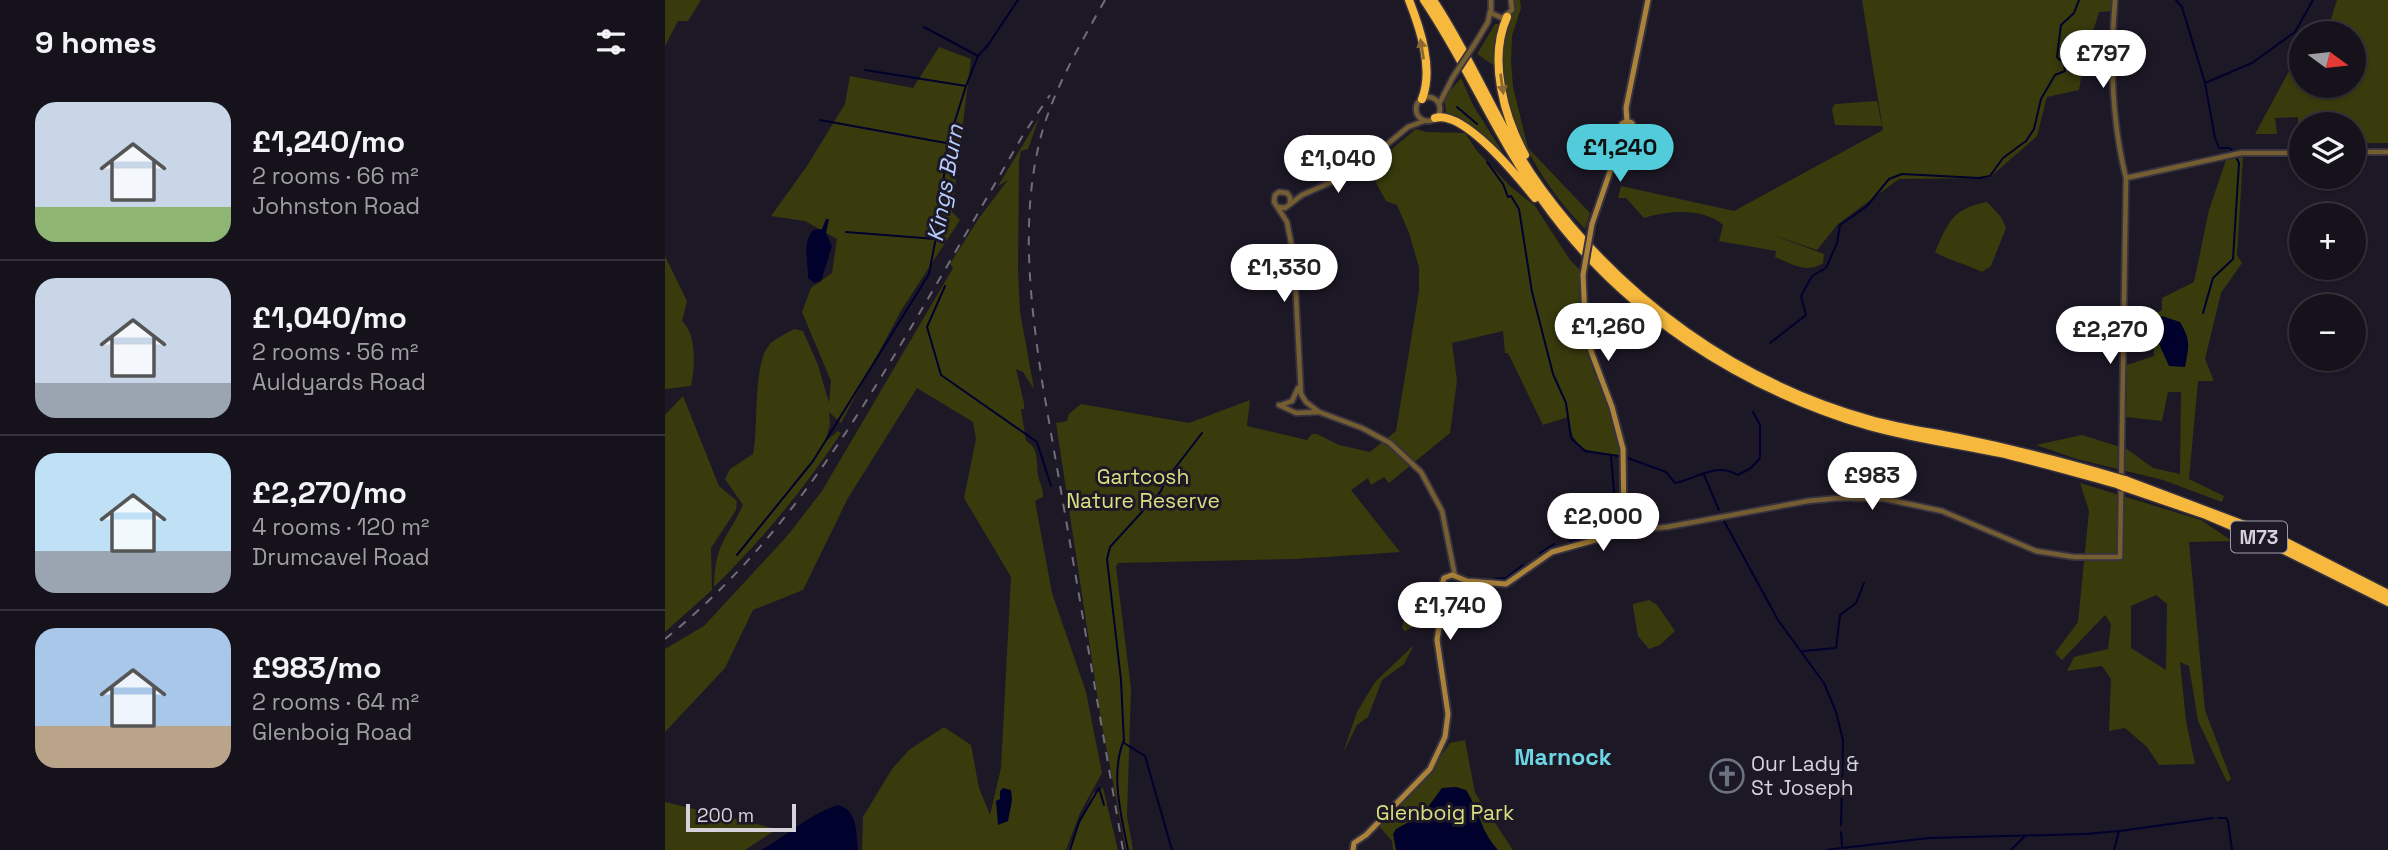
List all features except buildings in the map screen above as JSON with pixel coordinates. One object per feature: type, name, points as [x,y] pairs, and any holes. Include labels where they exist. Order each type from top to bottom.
[{"type":"highway","points":[[1409,0],[1424,55],[1425,98]]},
{"type":"highway","name":"M73","points":[[1425,0],[1508,149],[1542,201],[1649,314],[1704,353],[1786,397],[1872,427],[2009,455],[2121,482],[2276,537],[2388,594]]},
{"type":"highway","name":"M73","points":[[1433,0],[1526,165],[1587,250]]},
{"type":"highway","points":[[1503,17],[1500,67],[1504,101],[1514,132],[1537,174],[1587,250]]},
{"type":"highway","points":[[1435,118],[1449,118],[1480,139],[1587,250]]},
{"type":"highway","name":"M73","points":[[2121,482],[2260,538],[2388,602]]},
{"type":"main road","points":[[1353,850],[1354,843],[1366,835],[1433,764],[1446,730],[1448,714],[1437,639],[1443,605],[1442,583],[1446,577],[1471,582],[1510,583],[1552,552],[1602,540],[1621,527],[1625,502],[1623,449],[1612,407],[1591,351],[1584,308],[1584,275],[1592,225],[1624,131],[1629,132],[1633,128],[1632,123],[1627,121],[1626,108],[1648,0]]},
{"type":"main road","points":[[1456,577],[1456,591]]},
{"type":"main road","points":[[1443,605],[1456,591],[1471,582]]},
{"type":"main road","points":[[1443,589],[1456,591]]},
{"type":"street","points":[[1277,207],[1285,208],[1302,195],[1330,185],[1361,166],[1408,127],[1435,118],[1445,89],[1485,28],[1491,0]]},
{"type":"street","points":[[1485,28],[1512,10],[1511,0]]},
{"type":"street","points":[[1621,527],[1635,530],[1667,527],[1808,501],[1839,498],[1885,499],[1942,511],[2036,551],[2074,557],[2120,557],[2126,178],[2119,152],[2112,34],[2115,0]]},
{"type":"street","points":[[1490,10],[1503,17]]},
{"type":"street","points":[[1408,127],[1417,104],[1445,89]]},
{"type":"street","points":[[1425,98],[1433,99],[1439,105]]},
{"type":"street","points":[[1416,112],[1425,121]]},
{"type":"street","points":[[2366,152],[2388,152]]},
{"type":"street","points":[[2126,178],[2241,153],[2289,153]]},
{"type":"street","points":[[1287,222],[1274,202],[1275,195],[1282,191],[1302,195]]},
{"type":"street","points":[[1288,193],[1290,204],[1287,222],[1296,282],[1299,384],[1305,401],[1302,413]]},
{"type":"street","points":[[1292,410],[1299,384]]},
{"type":"street","points":[[1319,412],[1302,413],[1280,405],[1298,397],[1319,412],[1382,438],[1414,464],[1433,491],[1442,511],[1448,533],[1450,562],[1456,577]]},
{"type":"street","points":[[1446,577],[1450,562]]},
{"type":"green space","points":[[665,0],[701,0],[688,21],[678,21],[665,46]]},
{"type":"green space","points":[[1515,0],[1520,0],[1521,8],[1512,36],[1513,87],[1528,148],[1590,213],[1585,229],[1552,190],[1525,146],[1515,122],[1504,72],[1504,47]]},
{"type":"green space","points":[[1862,0],[2113,0],[2112,11],[2099,12],[2084,61],[2079,90],[2047,97],[2037,136],[1989,178],[1899,179],[1838,224],[1817,250],[1770,234],[1824,254],[1823,263],[1817,266],[1799,267],[1775,257],[1776,251],[1719,241],[1723,225],[1705,215],[1674,212],[1644,218],[1626,198],[1618,198],[1621,186],[1734,211],[1883,130]]},
{"type":"green space","points":[[2337,0],[2388,0],[2388,143],[2366,143],[2366,112],[2289,112],[2289,117],[2275,118],[2277,134],[2255,134],[2289,71],[2289,98],[2366,98],[2366,21],[2329,21]]},
{"type":"green space","points":[[1495,24],[1499,24],[1496,67],[1477,54]]},
{"type":"green space","points":[[939,47],[971,59],[952,212],[960,220],[902,309],[841,423],[829,412],[830,424],[825,442],[838,431],[841,433],[782,513],[714,587],[719,551],[743,505],[725,479],[730,469],[753,454],[758,381],[764,353],[770,344],[794,329],[803,331],[818,365],[829,403],[831,381],[802,312],[811,288],[832,273],[837,239],[805,221],[771,216],[807,166],[845,104],[850,76],[913,88]]},
{"type":"green space","points":[[1461,78],[1473,105],[1505,156],[1461,120],[1446,112],[1444,98]]},
{"type":"green space","points":[[1877,101],[1882,126],[1835,125],[1832,109],[1835,104]]},
{"type":"green space","points":[[1039,118],[1028,149],[1021,151],[1019,161],[1020,312],[1034,389],[1023,372],[1016,369],[1024,403],[1024,409],[1021,409],[1026,441],[1036,453],[1043,492],[1043,497],[1035,501],[1052,593],[1086,692],[1102,773],[1080,813],[1066,850],[862,850],[863,817],[892,769],[909,750],[944,727],[971,745],[979,788],[990,815],[1001,768],[1011,577],[964,498],[976,439],[973,422],[917,388],[848,498],[803,590],[753,610],[725,668],[665,732],[665,649],[704,626],[788,535],[822,491],[953,268],[950,264],[979,218],[1008,180],[998,186]]},
{"type":"green space","name":"Gartcosh Nature Reserve","points":[[1416,129],[1426,132],[1465,133],[1477,151],[1511,187],[1535,206],[1570,260],[1580,270],[1585,341],[1615,429],[1620,456],[1591,451],[1578,444],[1568,417],[1543,425],[1508,353],[1505,353],[1503,331],[1452,343],[1457,381],[1450,433],[1389,483],[1384,477],[1371,485],[1368,478],[1351,490],[1400,552],[1296,559],[1118,563],[1116,567],[1131,689],[1127,816],[1133,850],[1126,850],[1101,720],[1056,423],[1067,421],[1069,414],[1081,404],[1189,423],[1250,400],[1247,426],[1307,440],[1312,434],[1317,434],[1339,445],[1370,452],[1396,431],[1419,291],[1419,267],[1397,205],[1386,201],[1369,170]]},
{"type":"green space","points":[[2243,157],[2237,255],[2242,263],[2221,293],[2205,359],[2214,381],[2198,381],[2189,479],[2224,496],[2222,502],[2163,480],[2077,459],[2036,445],[2082,435],[2127,449],[2153,468],[2180,474],[2181,392],[2168,392],[2162,421],[2126,417],[2127,365],[2154,356],[2152,316],[2162,310],[2162,298],[2194,282],[2209,210],[2226,160]]},
{"type":"green space","points":[[1987,202],[2001,217],[2006,228],[1991,266],[1982,272],[1935,252],[1953,218],[1966,208]]},
{"type":"green space","points":[[665,256],[687,301],[682,321],[690,334],[694,361],[691,386],[665,389]]},
{"type":"green space","points":[[683,396],[719,486],[737,501],[736,510],[711,548],[712,590],[665,632],[665,415]]},
{"type":"green space","points":[[2080,483],[2201,520],[2232,541],[2189,542],[2205,710],[2231,779],[2227,782],[2198,721],[2189,666],[2180,662],[2186,721],[2195,764],[2159,765],[2147,747],[2125,728],[2109,731],[2111,679],[2102,666],[2067,671],[2074,657],[2108,649],[2111,624],[2105,615],[2062,660],[2055,653],[2078,622],[2089,511]],"holes":[[[2156,595],[2167,604],[2166,670],[2131,648],[2131,606]]]},
{"type":"green space","points":[[1649,600],[1657,605],[1675,631],[1660,645],[1649,649],[1638,636],[1633,604]]},
{"type":"green space","points":[[1425,607],[1433,608],[1436,613],[1430,621],[1420,628],[1416,625],[1405,631],[1402,628],[1405,616]]},
{"type":"green space","points":[[1414,645],[1404,664],[1382,680],[1368,717],[1357,725],[1343,753],[1357,712],[1375,682]]},
{"type":"green space","name":"Glenboig Park","points":[[1465,740],[1475,793],[1513,850],[1393,850],[1392,841],[1379,826],[1421,784],[1450,743]]},
{"type":"green space","points":[[1103,788],[1118,850],[1068,850],[1093,793]]},
{"type":"green space","points":[[665,802],[777,829],[745,850],[665,850]]},
{"type":"water","points":[[826,219],[829,219],[826,233],[832,246],[821,281],[814,283],[808,278],[808,241],[813,230],[822,229]]},
{"type":"water","points":[[2162,316],[2180,322],[2184,328],[2188,343],[2185,367],[2169,366],[2159,344],[2157,321]]},
{"type":"water","points":[[1456,787],[1466,790],[1488,836],[1498,850],[1396,850],[1393,834],[1396,829],[1422,815],[1442,788]]},
{"type":"water","points":[[1003,788],[1011,790],[1012,800],[1008,821],[998,825],[996,801],[1000,799],[1000,791]]},
{"type":"water","points":[[838,805],[853,817],[858,850],[761,850],[817,814]]},
{"type":"waterway","name":"Kings Burn","points":[[737,555],[813,461],[929,274],[948,143],[966,86],[978,56],[1018,0]]},
{"type":"waterway","points":[[1770,343],[1806,315],[1801,296],[1812,276],[1826,268],[1837,243],[1840,225],[1867,206],[1889,179],[1902,174],[1979,178],[1990,176],[2003,158],[2026,141],[2034,129],[2041,99],[2055,75],[2065,71],[2064,64],[2057,57],[2061,25],[2074,13],[2079,0]]},
{"type":"waterway","points":[[2176,0],[2182,7],[2205,83],[2252,63],[2295,32],[2313,0]]},
{"type":"waterway","points":[[924,27],[978,56]]},
{"type":"waterway","points":[[865,70],[966,86]]},
{"type":"waterway","points":[[2205,83],[2219,148],[2230,148],[2233,152]]},
{"type":"waterway","points":[[1457,107],[1477,124]]},
{"type":"waterway","name":"Kings Burn","points":[[820,120],[946,143]]},
{"type":"waterway","points":[[2203,313],[2213,278],[2233,259],[2239,163],[2236,157]]},
{"type":"waterway","points":[[1487,162],[1503,184],[1508,197],[1511,196],[1519,209],[1532,292],[1553,374],[1566,403],[1571,438],[1585,451],[1619,456]]},
{"type":"waterway","name":"Kings Burn","points":[[846,232],[936,239]]},
{"type":"waterway","points":[[945,286],[927,327],[941,375],[1037,442],[1051,486]]},
{"type":"waterway","points":[[1625,457],[1666,472],[1675,483],[1714,470],[1730,471],[1738,475],[1751,468],[1760,458],[1760,425],[1753,412]]},
{"type":"waterway","points":[[1172,850],[1145,756],[1124,743],[1121,680],[1107,559],[1110,547],[1161,491],[1165,481],[1202,433]]},
{"type":"waterway","points":[[1596,535],[1610,528],[1616,516],[1611,456]]},
{"type":"waterway","points":[[1704,475],[1719,510]]},
{"type":"waterway","points":[[1724,521],[1778,620],[1824,683],[1836,712],[1843,740],[1841,825]]},
{"type":"waterway","points":[[1570,541],[1591,537]]},
{"type":"waterway","points":[[1540,553],[1554,544]]},
{"type":"waterway","points":[[1494,579],[1506,578],[1523,565]]},
{"type":"waterway","points":[[1803,651],[1836,648],[1840,615],[1856,603],[1864,583]]},
{"type":"waterway","points":[[1448,621],[1457,605],[1478,590]]},
{"type":"waterway","points":[[1124,740],[1117,780],[1128,850]]},
{"type":"waterway","points":[[1070,850],[1079,822],[1099,788],[1104,805]]},
{"type":"waterway","points":[[2120,831],[2213,818]]},
{"type":"waterway","points":[[2218,818],[2226,818],[2228,821],[2232,850]]},
{"type":"waterway","points":[[1841,832],[1842,848],[1929,838],[2119,831],[2114,850]]},
{"type":"waterway","points":[[2011,850],[2025,836]]},
{"type":"waterway","points":[[1827,850],[1840,848]]},
{"type":"railway","points":[[1105,0],[1078,49],[1046,118],[1031,197],[1029,258],[1042,381],[1123,850]]},
{"type":"railway","points":[[665,639],[741,568],[805,491],[889,364],[1023,135],[1050,95]]},
{"type":"place","name":"Our Lady & St Joseph","points":[[1727,776]]},
{"type":"district","name":"Marnock","points":[[1563,757]]}]
